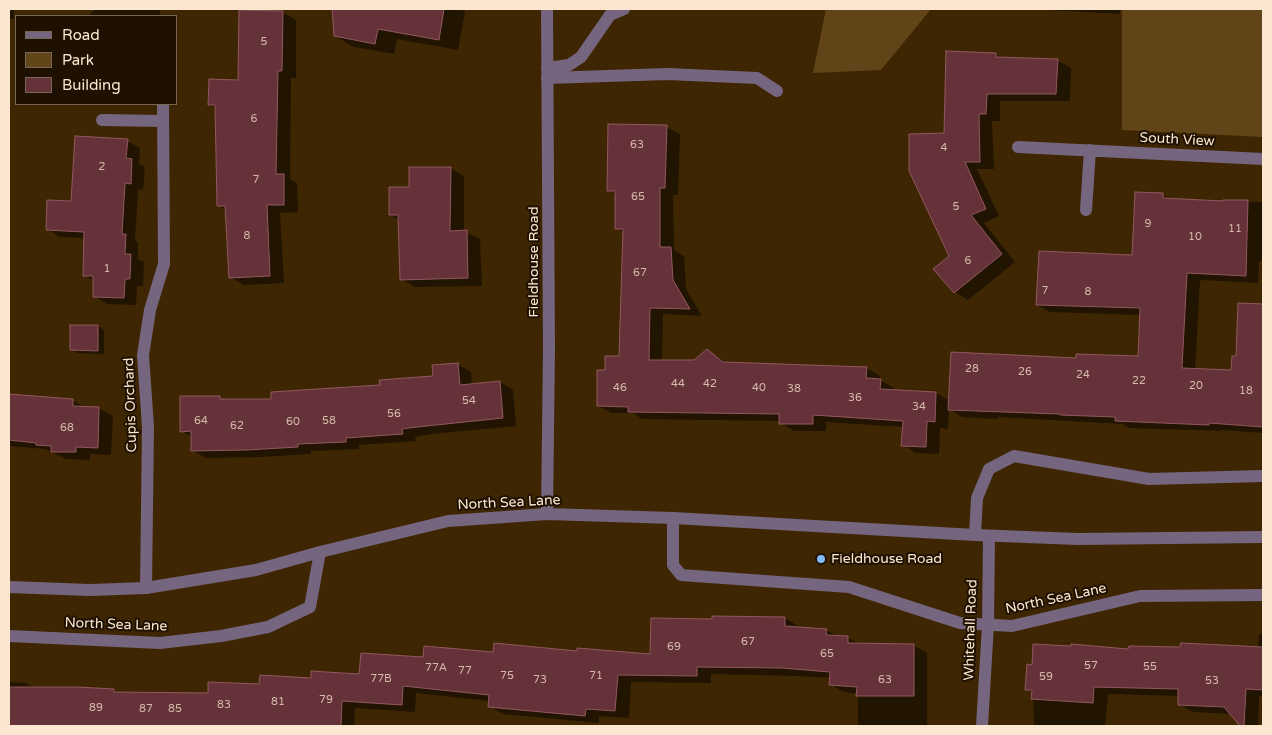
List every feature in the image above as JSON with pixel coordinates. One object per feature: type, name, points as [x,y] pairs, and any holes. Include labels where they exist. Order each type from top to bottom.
[{"type":"street","name":"Fieldhouse Road","points":[[547,9],[549,349],[547,514]]},
{"type":"street","points":[[547,73],[569,65],[581,57],[610,15],[624,9]]},
{"type":"street","points":[[547,73],[668,74],[757,78],[777,91]]},
{"type":"street","name":"Cupis Orchard","points":[[146,588],[148,427],[143,355],[150,310],[164,264],[162,105]]},
{"type":"street","points":[[102,120],[163,121]]},
{"type":"street","name":"South View","points":[[1018,147],[1263,159]]},
{"type":"street","points":[[1086,210],[1090,150]]},
{"type":"street","points":[[975,535],[977,498],[989,469],[1014,456],[1149,479],[1263,476]]},
{"type":"street","name":"North Sea Lane","points":[[9,587],[90,590],[146,588],[256,570],[320,552],[448,521],[547,514],[674,518],[989,536],[1078,538],[1263,537]]},
{"type":"street","name":"North Sea Lane","points":[[674,518],[672,565],[681,575],[849,587],[960,624],[1012,626],[1140,596],[1263,595]]},
{"type":"street","name":"Whitehall Road","points":[[982,726],[988,625],[989,536]]},
{"type":"street","name":"North Sea Lane","points":[[9,636],[160,643],[221,636],[268,627],[310,607],[320,552]]},
{"type":"green space","points":[[826,9],[931,9],[881,70],[813,73]]},
{"type":"green space","points":[[1122,9],[1263,9],[1263,137],[1122,130]]},
{"type":"building","points":[[332,9],[444,9],[439,40],[378,29],[375,44],[334,36]]},
{"type":"building","points":[[239,10],[283,11],[282,71],[278,71],[276,174],[284,174],[284,205],[267,205],[270,276],[229,278],[225,206],[217,206],[215,105],[208,105],[209,79],[238,80]]},
{"type":"building","points":[[946,51],[996,53],[996,57],[1058,59],[1056,94],[987,94],[986,114],[979,114],[980,162],[965,162],[986,209],[971,215],[1002,254],[954,293],[933,269],[949,256],[909,171],[909,134],[944,133]]},
{"type":"building","points":[[608,124],[667,125],[665,188],[660,188],[660,247],[671,247],[673,280],[690,309],[650,308],[649,360],[694,360],[707,349],[723,362],[867,367],[866,378],[881,379],[880,389],[936,392],[935,422],[927,421],[926,447],[901,446],[903,421],[813,415],[813,424],[779,424],[779,414],[628,412],[628,407],[597,406],[597,370],[605,370],[605,356],[619,356],[623,229],[615,229],[615,191],[607,191]]},
{"type":"building","points":[[75,136],[128,139],[126,158],[132,159],[131,184],[125,183],[122,234],[126,234],[125,254],[131,254],[130,279],[125,279],[124,298],[93,297],[93,276],[83,276],[84,232],[46,230],[47,200],[71,201]]},
{"type":"building","points":[[409,167],[451,167],[450,231],[467,230],[468,278],[400,280],[398,215],[389,215],[389,187],[409,187]]},
{"type":"building","points":[[1135,192],[1163,193],[1163,198],[1223,201],[1248,200],[1246,276],[1187,273],[1182,368],[1231,370],[1232,356],[1236,356],[1238,303],[1263,304],[1263,427],[1209,423],[1209,425],[1115,421],[1115,417],[1060,414],[948,410],[951,352],[1076,358],[1076,354],[1138,356],[1140,308],[1036,305],[1039,251],[1132,255]]},
{"type":"building","points":[[70,325],[98,325],[98,351],[70,350]]},
{"type":"building","points":[[458,363],[460,385],[500,381],[503,418],[402,429],[403,434],[346,438],[346,442],[298,444],[298,447],[247,450],[191,451],[191,431],[180,432],[180,396],[220,396],[220,399],[271,399],[271,392],[380,385],[379,380],[433,376],[432,365]]},
{"type":"building","points":[[9,394],[73,399],[73,406],[99,407],[98,448],[76,447],[76,452],[51,452],[51,446],[9,440]]},
{"type":"building","points":[[712,616],[785,617],[785,626],[827,629],[826,635],[848,636],[848,643],[914,644],[914,696],[856,696],[857,687],[829,685],[830,672],[782,668],[697,667],[697,676],[618,675],[615,711],[586,709],[585,716],[488,707],[489,695],[403,686],[402,705],[342,701],[341,726],[9,726],[9,687],[78,687],[114,689],[114,692],[208,693],[208,682],[259,684],[260,675],[311,678],[311,671],[359,674],[361,653],[423,657],[424,646],[493,652],[494,643],[577,651],[577,648],[650,654],[651,618],[712,619]]},
{"type":"building","points":[[1181,643],[1263,647],[1263,690],[1246,689],[1244,726],[1240,726],[1224,707],[1178,705],[1178,689],[1094,687],[1093,703],[1031,699],[1032,690],[1025,690],[1027,664],[1032,665],[1033,644],[1071,646],[1071,644],[1128,649],[1129,646],[1180,647]]},
{"type":"place","name":"Fieldhouse Road","points":[[821,559]]}]
